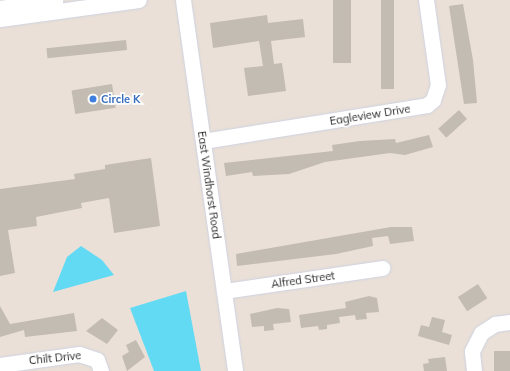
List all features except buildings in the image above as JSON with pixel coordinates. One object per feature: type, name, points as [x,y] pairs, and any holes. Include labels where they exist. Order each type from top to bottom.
[{"type":"street","points":[[0,8],[55,0]]},
{"type":"street","points":[[0,19],[139,0]]},
{"type":"street","name":"East Windhorst Road","points":[[183,0],[235,371]]},
{"type":"street","name":"Eagleview Drive","points":[[203,141],[427,105],[438,85],[426,0]]},
{"type":"street","name":"Alfred Street","points":[[224,291],[382,268]]},
{"type":"street","points":[[474,371],[472,352],[481,333],[495,324],[510,322]]},
{"type":"street","name":"Chilt Drive","points":[[0,365],[79,354],[97,360],[101,371]]},
{"type":"water","points":[[81,246],[102,260],[114,275],[53,292],[67,257]]},
{"type":"water","points":[[186,291],[201,371],[154,371],[130,308]]},
{"type":"place","name":"Circle K","points":[[93,99]]}]
